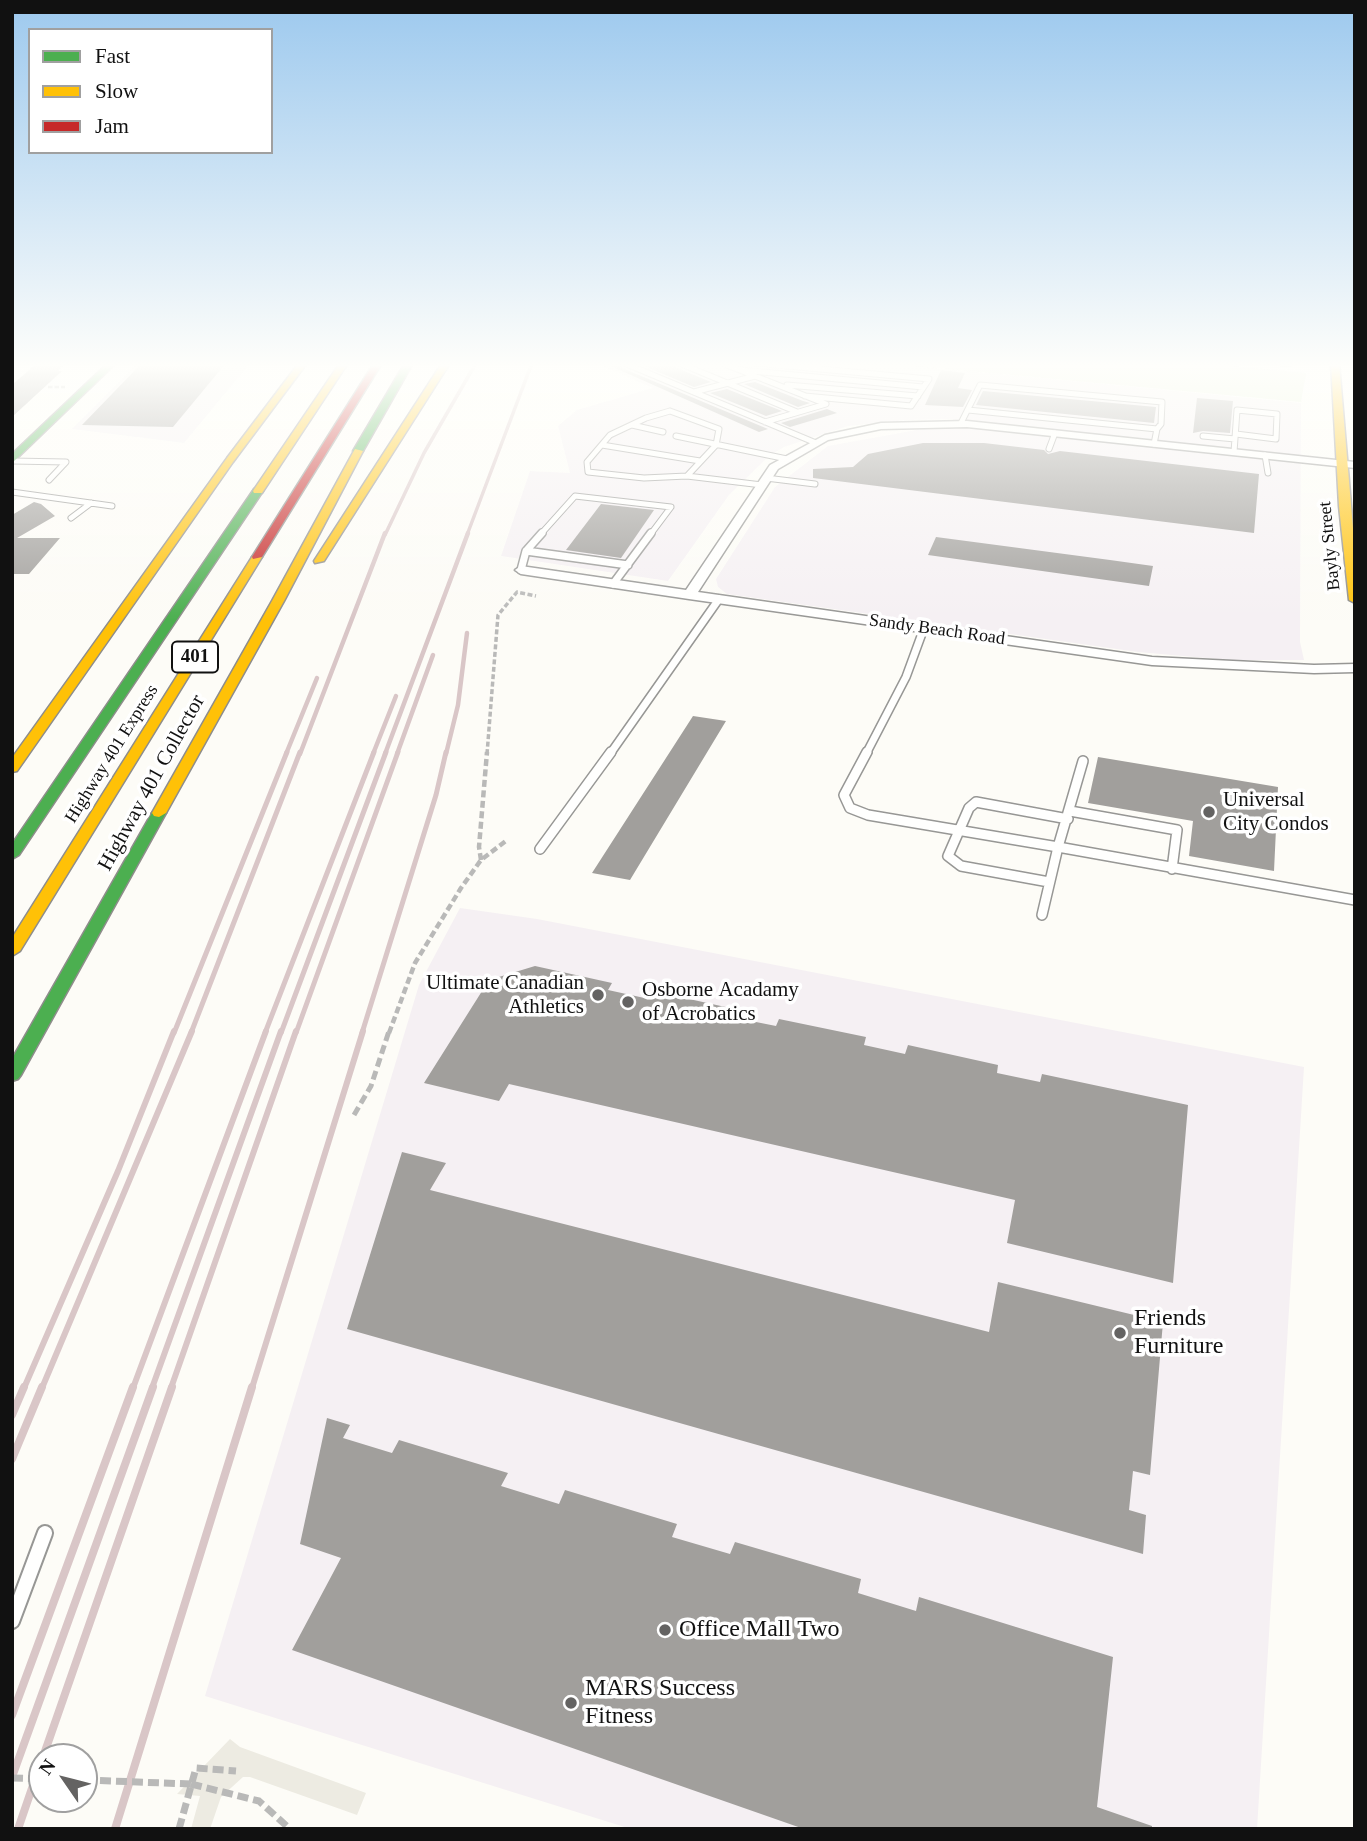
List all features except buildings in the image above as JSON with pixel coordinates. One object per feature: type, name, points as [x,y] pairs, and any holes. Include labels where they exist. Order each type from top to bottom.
[{"type":"main road","points":[[12,768],[238,449]]},
{"type":"main road","name":"Highway 401 Express","points":[[12,855],[286,449]]},
{"type":"main road","name":"Highway 401 Express","points":[[12,951],[325,449]]},
{"type":"main road","name":"Highway 401 Collector","points":[[12,1075],[278,601],[359,449]]},
{"type":"main road","points":[[278,601],[316,566],[391,449]]},
{"type":"main road","name":"Bayly Street","points":[[1348,464],[1355,600]]},
{"type":"street","points":[[689,595],[774,467],[805,449]]},
{"type":"street","points":[[1207,449],[1348,464]]},
{"type":"street","name":"Sandy Beach Road","points":[[521,570],[1152,661],[1314,669],[1355,668]]},
{"type":"lane","points":[[599,449],[587,462],[588,472],[644,478],[687,476],[815,484]]},
{"type":"lane","points":[[626,449],[700,461]]},
{"type":"lane","points":[[687,476],[712,449]]},
{"type":"lane","points":[[736,449],[787,459]]},
{"type":"lane","points":[[1265,455],[1268,473]]},
{"type":"lane","points":[[12,461],[66,462],[49,480]]},
{"type":"lane","points":[[12,492],[112,506]]},
{"type":"lane","points":[[521,570],[526,551],[575,496],[671,507],[614,584]]},
{"type":"lane","points":[[71,518],[91,503]]},
{"type":"lane","points":[[526,551],[628,565]]},
{"type":"lane","points":[[540,849],[643,709],[719,599]]},
{"type":"lane","points":[[924,628],[906,677],[844,795],[850,808],[868,815],[1355,900]]},
{"type":"lane","points":[[1042,915],[1083,761]]},
{"type":"lane","points":[[1049,882],[1023,882],[961,866],[948,856],[969,808],[976,803],[1177,830],[1172,869]]},
{"type":"lane","points":[[12,1620],[45,1533]]},
{"type":"path","points":[[481,860],[479,847],[498,615],[517,592],[536,596]]},
{"type":"path","points":[[354,1115],[371,1086],[404,987],[415,963],[481,860],[507,840]]},
{"type":"path","points":[[179,1829],[196,1768],[236,1771]]},
{"type":"path","points":[[98,1781],[191,1784],[259,1801],[290,1829]]},
{"type":"shaded area","points":[[564,449],[781,449],[769,456],[729,495],[668,581],[501,556],[530,471],[570,473]]},
{"type":"shaded area","points":[[824,449],[1301,449],[1300,642],[1304,660],[1229,660],[1138,652],[727,594],[718,587],[716,579],[775,487]]},
{"type":"shaded area","points":[[460,908],[537,919],[1304,1067],[1257,1829],[631,1829],[205,1696],[419,985]]},
{"type":"shaded area","points":[[230,1739],[240,1747],[366,1793],[357,1815],[250,1777],[243,1777],[221,1797],[210,1829],[191,1829],[200,1796],[177,1794]]},
{"type":"railway","points":[[385,535],[426,449]]},
{"type":"railway","points":[[467,535],[500,449]]},
{"type":"railway","points":[[300,754],[385,533]]},
{"type":"railway","points":[[385,754],[468,533]]},
{"type":"railway","points":[[446,754],[458,705],[467,633]]},
{"type":"railway","points":[[397,754],[433,655]]},
{"type":"railway","points":[[286,754],[317,678]]},
{"type":"railway","points":[[373,754],[396,696]]},
{"type":"railway","points":[[174,1033],[287,752]]},
{"type":"railway","points":[[191,1033],[300,752]]},
{"type":"railway","points":[[265,1033],[374,752]]},
{"type":"railway","points":[[281,1033],[386,752]]},
{"type":"railway","points":[[296,1033],[398,752]]},
{"type":"railway","points":[[362,1033],[436,795],[446,752]]},
{"type":"railway","points":[[24,1388],[118,1171],[174,1031]]},
{"type":"railway","points":[[42,1388],[192,1031]]},
{"type":"railway","points":[[133,1388],[266,1031]]},
{"type":"railway","points":[[152,1388],[281,1031]]},
{"type":"railway","points":[[171,1388],[296,1031]]},
{"type":"railway","points":[[252,1388],[363,1031]]},
{"type":"railway","points":[[12,1415],[24,1387]]},
{"type":"railway","points":[[12,1459],[42,1387]]},
{"type":"railway","points":[[12,1715],[133,1387]]},
{"type":"railway","points":[[12,1777],[153,1387]]},
{"type":"railway","points":[[48,1743],[172,1387]]},
{"type":"railway","points":[[115,1829],[252,1387]]},
{"type":"railway","points":[[18,1829],[28,1800]]},
{"type":"traffic: fast","points":[[12,460],[23,449]]},
{"type":"traffic: fast","points":[[12,855],[258,491]]},
{"type":"traffic: fast","points":[[12,1075],[159,813]]},
{"type":"traffic: slow","points":[[12,768],[238,449]]},
{"type":"traffic: slow","points":[[258,491],[286,449]]},
{"type":"traffic: slow","points":[[319,561],[391,449]]},
{"type":"traffic: slow","points":[[1340,449],[1355,600]]},
{"type":"traffic: slow","points":[[159,813],[278,601],[358,451]]},
{"type":"traffic: slow","points":[[12,951],[257,557]]},
{"type":"traffic: jam","points":[[257,557],[324,449]]},
{"type":"place","name":"Universal City Condos","points":[[1209,812]]},
{"type":"place","name":"Ultimate Canadian Athletics","points":[[598,995]]},
{"type":"place","name":"Osborne Acadamy of Acrobatics","points":[[628,1002]]},
{"type":"place","name":"Friends Furniture","points":[[1120,1333]]},
{"type":"place","name":"Office Mall Two","points":[[665,1630]]},
{"type":"place","name":"MARS Success Fitness","points":[[571,1703]]}]
